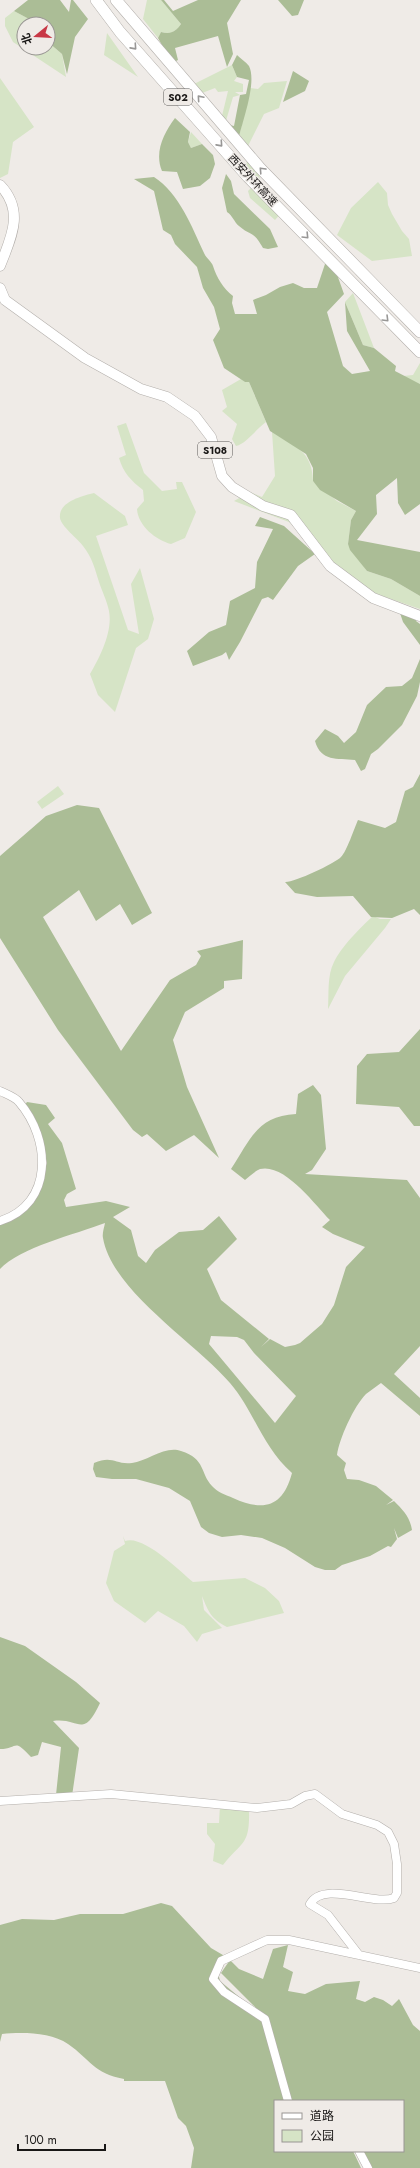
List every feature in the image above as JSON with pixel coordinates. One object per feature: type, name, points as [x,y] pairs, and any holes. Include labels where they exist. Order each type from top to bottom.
[{"type":"highway","name":"西安外环高速","points":[[96,0],[109,17],[248,177],[420,352]]},
{"type":"highway","name":"西安外环高速","points":[[116,0],[234,139],[289,198],[420,332]]},
{"type":"main road","points":[[0,185],[7,193],[15,223],[0,266]]},
{"type":"main road","name":"S108","points":[[0,288],[5,300],[85,358],[141,389],[167,397],[195,416],[211,437],[222,476],[232,487],[263,506],[291,515],[330,566],[373,598],[420,616]]},
{"type":"street","points":[[0,1092],[18,1101],[38,1132],[43,1156],[42,1173],[34,1195],[25,1207],[7,1219],[0,1221]]},
{"type":"street","points":[[0,1801],[110,1794],[257,1808],[291,1804],[305,1796],[315,1794],[342,1814],[377,1825],[388,1832],[394,1844],[397,1864],[397,1893],[394,1898],[383,1900],[349,1895],[329,1894],[317,1897],[310,1904],[328,1915],[359,1955]]},
{"type":"street","points":[[288,2100],[265,2019],[224,1992],[213,1979],[221,1961],[266,1940],[289,1940],[420,1968]]},
{"type":"street","points":[[360,2152],[368,2168]]},
{"type":"green space","points":[[28,0],[60,0],[69,12],[71,0],[73,0],[88,19],[75,37],[67,74],[62,54],[56,49],[56,16],[23,16],[14,11]]},
{"type":"green space","points":[[147,0],[161,0],[181,24],[170,33],[161,32],[158,38],[143,19]]},
{"type":"green space","points":[[161,0],[164,0],[173,11],[198,0],[241,0],[227,23],[233,54],[227,67],[218,36],[175,48],[178,60],[172,63],[158,38],[161,32],[173,32],[181,24]]},
{"type":"green space","points":[[278,0],[304,0],[298,15],[292,16]]},
{"type":"green space","points":[[14,11],[23,16],[16,16],[16,44],[13,42],[5,26],[5,18]]},
{"type":"green space","points":[[107,33],[138,77],[104,55]]},
{"type":"green space","points":[[56,49],[62,54],[66,77],[34,56],[56,56]]},
{"type":"green space","points":[[237,55],[249,66],[251,73],[250,91],[239,137],[225,124],[234,126],[240,95],[246,94],[249,80],[237,77],[232,65]]},
{"type":"green space","points":[[232,65],[237,77],[234,81],[243,84],[243,92],[235,92],[240,95],[233,97],[225,124],[221,120],[228,91],[218,92],[215,88],[197,95],[190,86]]},
{"type":"green space","points":[[293,71],[309,81],[305,91],[283,102]]},
{"type":"green space","points":[[0,78],[34,127],[13,142],[8,174],[0,178]]},
{"type":"green space","points":[[287,81],[279,108],[264,114],[248,146],[239,137],[250,88],[258,89],[264,83]]},
{"type":"green space","points":[[175,118],[190,132],[188,142],[191,148],[202,144],[213,155],[215,164],[210,178],[200,186],[183,189],[177,172],[162,171],[159,157],[161,143]]},
{"type":"green space","points":[[191,132],[202,144],[191,148],[188,142]]},
{"type":"green space","points":[[254,156],[264,194],[283,211],[275,220],[250,198],[248,191],[259,180],[245,164]]},
{"type":"green space","points":[[226,174],[231,181],[234,194],[270,229],[278,247],[268,249],[263,248],[254,236],[239,226],[227,212],[222,188]]},
{"type":"green space","points":[[154,177],[171,192],[184,211],[205,255],[215,270],[218,279],[226,290],[233,296],[232,303],[235,314],[257,314],[253,300],[280,287],[293,283],[304,288],[317,288],[329,252],[344,294],[327,312],[343,366],[352,374],[370,371],[347,331],[345,302],[363,345],[374,348],[396,366],[395,371],[420,384],[420,504],[405,515],[398,503],[397,478],[376,495],[377,514],[357,540],[420,552],[420,596],[391,579],[367,571],[350,550],[348,544],[351,520],[356,511],[320,490],[313,481],[313,468],[306,454],[270,431],[249,382],[245,382],[224,368],[213,340],[220,329],[214,307],[203,288],[197,267],[175,244],[171,235],[163,230],[154,191],[134,179]]},
{"type":"green space","points":[[378,182],[387,193],[388,205],[392,214],[402,231],[409,239],[412,256],[372,261],[337,235],[351,208]]},
{"type":"green space","points":[[353,293],[374,348],[363,345],[345,302]]},
{"type":"green space","points":[[420,363],[420,384],[403,376],[413,375]]},
{"type":"green space","points":[[241,379],[245,382],[249,382],[266,422],[247,439],[236,446],[232,439],[237,424],[222,411],[227,407],[222,390]]},
{"type":"green space","points":[[126,423],[144,473],[162,491],[177,489],[176,482],[182,482],[196,512],[185,538],[171,544],[165,542],[154,536],[141,521],[137,509],[144,501],[143,490],[128,476],[119,458],[126,455],[117,426]]},
{"type":"green space","points":[[272,432],[301,450],[309,462],[313,481],[337,501],[356,511],[351,520],[348,544],[367,571],[391,579],[420,596],[420,609],[362,589],[289,522],[234,501],[250,492],[262,497],[275,476]]},
{"type":"green space","points":[[94,493],[125,516],[128,525],[96,536],[128,630],[139,634],[131,584],[140,568],[154,619],[148,639],[136,648],[115,712],[98,695],[90,674],[105,644],[110,619],[108,607],[89,554],[81,543],[63,525],[60,518],[60,512],[67,504],[77,498]]},
{"type":"green space","points":[[260,517],[284,526],[315,554],[298,566],[273,600],[268,597],[262,599],[229,660],[226,652],[193,666],[187,651],[209,632],[226,625],[230,601],[255,588],[257,562],[273,529],[255,526]]},
{"type":"green space","points":[[398,607],[415,613],[416,621],[420,624],[420,645],[403,622]]},
{"type":"green space","points":[[420,659],[420,682],[417,696],[402,725],[371,754],[365,769],[361,771],[355,760],[330,758],[321,753],[315,741],[325,729],[338,736],[344,743],[356,732],[367,705],[386,687],[402,686],[412,678]]},
{"type":"green space","points":[[420,774],[420,915],[414,909],[392,918],[371,917],[353,896],[317,897],[295,893],[285,882],[296,880],[330,864],[341,857],[348,845],[358,820],[385,828],[396,822],[405,791],[413,787]]},
{"type":"green space","points":[[58,786],[64,794],[42,809],[37,802]]},
{"type":"green space","points":[[77,805],[99,808],[152,913],[132,925],[120,904],[96,921],[79,890],[43,917],[121,1051],[170,980],[196,965],[201,956],[197,951],[243,940],[242,979],[224,981],[224,988],[185,1012],[173,1040],[187,1087],[219,1158],[194,1135],[166,1151],[147,1134],[142,1137],[133,1130],[58,1030],[0,938],[0,856],[46,816]]},
{"type":"green space","points":[[373,916],[380,919],[391,919],[345,976],[328,1009],[329,979],[334,962],[357,931]]},
{"type":"green space","points":[[420,1029],[420,1126],[414,1126],[399,1107],[356,1104],[357,1066],[367,1054],[399,1052]]},
{"type":"green space","points":[[313,1085],[321,1095],[326,1149],[312,1170],[305,1174],[407,1180],[420,1198],[420,1346],[394,1374],[420,1398],[420,1416],[381,1383],[361,1399],[344,1432],[337,1455],[346,1463],[344,1470],[347,1479],[359,1480],[376,1486],[393,1500],[386,1505],[394,1501],[408,1517],[412,1530],[398,1538],[394,1528],[397,1539],[391,1547],[388,1546],[370,1556],[342,1565],[335,1570],[325,1570],[315,1567],[285,1548],[262,1538],[241,1535],[222,1537],[209,1533],[201,1527],[190,1501],[169,1488],[136,1479],[96,1477],[93,1469],[94,1463],[100,1461],[110,1460],[122,1463],[132,1463],[169,1450],[181,1451],[189,1454],[199,1462],[208,1481],[219,1492],[254,1505],[263,1505],[271,1504],[278,1500],[288,1484],[292,1473],[273,1452],[246,1405],[230,1383],[215,1367],[138,1297],[122,1277],[110,1258],[103,1238],[105,1223],[49,1242],[20,1254],[0,1269],[0,1220],[10,1218],[39,1187],[47,1163],[39,1131],[24,1106],[27,1102],[46,1105],[55,1118],[48,1124],[62,1143],[76,1189],[67,1194],[64,1200],[66,1207],[106,1201],[130,1207],[113,1217],[131,1230],[138,1256],[146,1263],[155,1250],[179,1232],[203,1230],[219,1216],[237,1239],[207,1269],[221,1300],[269,1339],[261,1347],[270,1339],[285,1347],[300,1343],[322,1324],[334,1305],[346,1267],[365,1247],[333,1234],[322,1227],[330,1220],[299,1187],[279,1172],[270,1169],[260,1169],[245,1180],[231,1169],[250,1139],[263,1125],[272,1119],[296,1114],[298,1094]],"holes":[[[211,1336],[237,1337],[244,1340],[254,1353],[296,1396],[275,1423],[209,1344]]]},
{"type":"green space","points":[[123,1536],[125,1541],[133,1540],[151,1548],[171,1562],[193,1582],[245,1578],[265,1588],[279,1601],[284,1613],[227,1627],[214,1618],[206,1606],[202,1596],[204,1610],[222,1628],[202,1634],[197,1642],[184,1626],[158,1611],[145,1623],[114,1601],[106,1583],[114,1551],[125,1544]]},
{"type":"green space","points":[[0,1637],[25,1646],[76,1682],[100,1703],[89,1721],[85,1724],[53,1721],[79,1748],[72,1796],[56,1795],[61,1747],[42,1742],[38,1755],[31,1757],[18,1746],[0,1749]]},
{"type":"green space","points":[[220,1805],[249,1810],[248,1830],[244,1842],[223,1865],[213,1861],[215,1844],[207,1834],[207,1823],[219,1823]]},
{"type":"green space","points":[[161,1903],[172,1906],[211,1948],[228,1958],[218,1973],[220,1981],[262,2016],[286,2100],[274,2100],[274,2152],[353,2152],[361,2168],[191,2168],[194,2148],[186,2126],[178,2118],[165,2081],[124,2081],[124,2079],[99,2070],[68,2044],[45,2035],[27,2033],[2,2034],[0,2042],[0,1925],[22,1919],[54,1920],[80,1914],[123,1914]]},
{"type":"green space","points":[[288,1945],[283,1967],[293,1972],[288,1991],[305,1994],[326,1984],[360,1981],[356,1999],[365,2002],[374,1997],[383,2000],[392,2006],[399,1999],[413,2025],[420,2031],[420,2168],[365,2168],[357,2152],[404,2152],[404,2100],[289,2100],[270,2022],[221,1973],[230,1960],[239,1969],[263,1979],[273,1949]]}]
